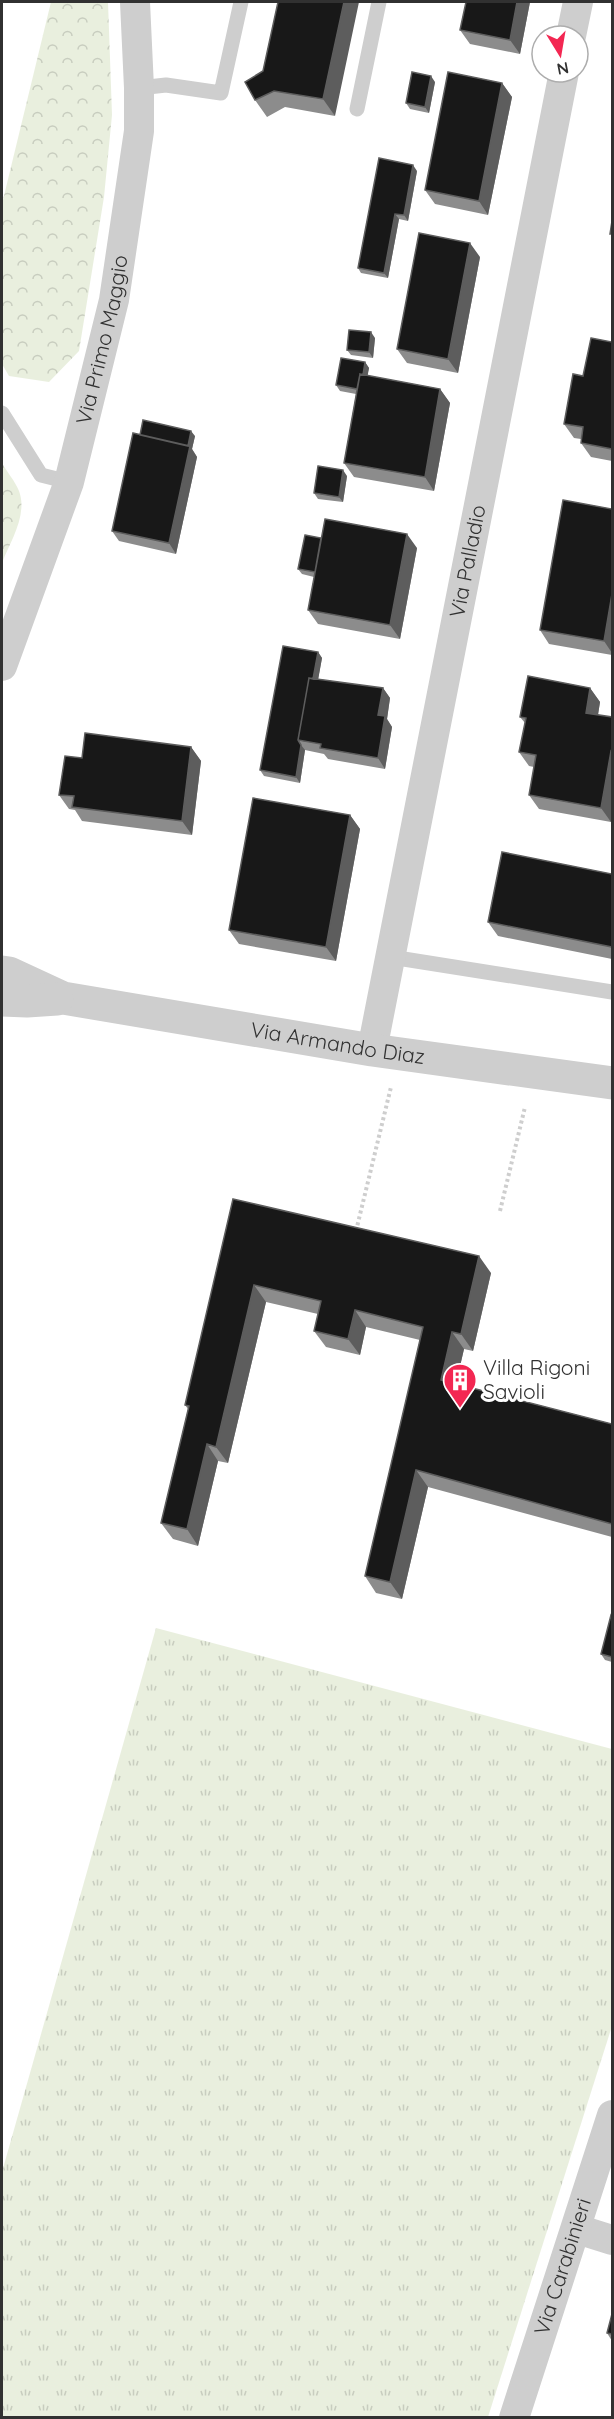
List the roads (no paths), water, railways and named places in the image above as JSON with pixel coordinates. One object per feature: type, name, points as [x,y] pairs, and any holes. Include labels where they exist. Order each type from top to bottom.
[{"type":"street","name":"Via Primo Maggio","points":[[2,666],[69,482],[114,300],[139,131],[135,2]]},
{"type":"street","points":[[573,24],[578,2]]},
{"type":"street","name":"Via Palladio","points":[[372,1050],[562,84]]},
{"type":"street","name":"Via Armando Diaz","points":[[2,972],[9,973],[63,998]]},
{"type":"street","name":"Via Armando Diaz","points":[[2,1000],[27,1001],[63,998],[372,1050],[612,1083]]},
{"type":"street","name":"Via Carabinieri","points":[[514,2418],[612,2115]]},
{"type":"street","points":[[577,2229],[612,2240]]},
{"type":"lane","points":[[139,88],[166,85],[221,93],[241,2]]},
{"type":"lane","points":[[357,109],[379,2]]},
{"type":"lane","points":[[2,413],[41,476],[69,482]]},
{"type":"lane","points":[[391,957],[612,992]]},
{"type":"place","name":"Villa Rigoni Savioli","points":[[460,1409]]}]
